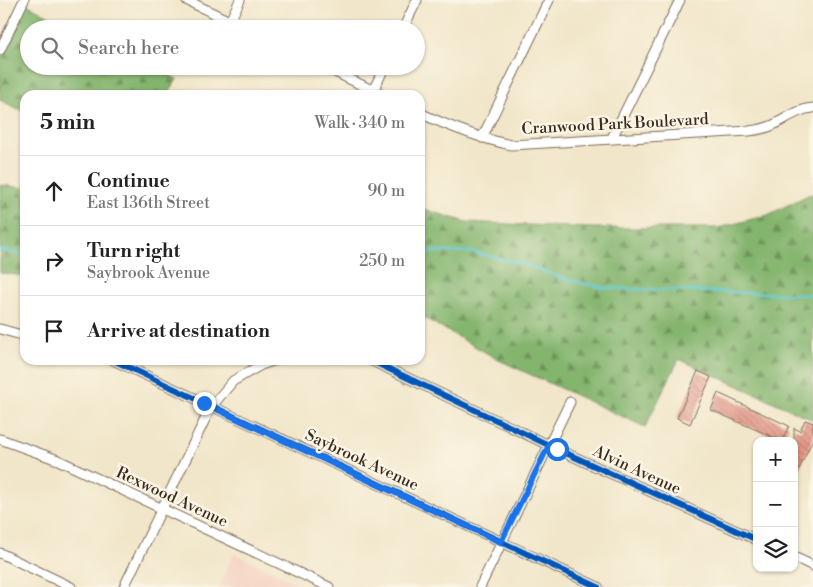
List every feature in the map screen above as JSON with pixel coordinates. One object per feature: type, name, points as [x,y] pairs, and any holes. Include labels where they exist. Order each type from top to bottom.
[{"type":"street","points":[[0,50],[24,0]]},
{"type":"street","points":[[186,0],[228,20]]},
{"type":"street","points":[[230,20],[240,0]]},
{"type":"street","points":[[407,20],[417,0]]},
{"type":"street","points":[[482,138],[549,0]]},
{"type":"street","points":[[612,138],[680,0]]},
{"type":"street","points":[[341,75],[371,90]]},
{"type":"street","points":[[373,90],[381,75]]},
{"type":"street","name":"Cranwood Park Boulevard","points":[[425,115],[482,138],[511,145],[749,131],[772,126],[788,116],[813,108]]},
{"type":"street","points":[[0,329],[20,335]]},
{"type":"street","name":"Saybrook Avenue","points":[[124,365],[598,587]]},
{"type":"street","points":[[124,587],[211,406],[233,381],[261,365]]},
{"type":"street","name":"Alvin Avenue","points":[[381,365],[549,445],[753,538]]},
{"type":"street","points":[[480,587],[570,402]]},
{"type":"street","name":"Rexwood Avenue","points":[[0,439],[58,460],[329,587]]},
{"type":"street","points":[[0,553],[71,587]]},
{"type":"street","points":[[798,559],[813,566]]},
{"type":"shaded area","points":[[234,553],[304,587],[219,587]]},
{"type":"green space","points":[[23,2],[57,20],[20,20],[20,75],[169,75],[177,79],[171,90],[20,90],[20,110],[0,100],[0,50]]},
{"type":"green space","points":[[0,185],[20,187],[20,275],[0,273]]},
{"type":"green space","points":[[813,194],[813,420],[679,359],[645,427],[501,361],[425,319],[425,210],[466,222],[592,228],[718,228],[768,215]]},
{"type":"building","points":[[698,371],[711,377],[690,424],[677,418]]},
{"type":"building","points":[[718,393],[789,426],[784,437],[773,437],[711,410]]},
{"type":"building","points":[[805,420],[813,423],[813,439],[798,471],[798,437],[794,437],[794,428],[800,431]]},
{"type":"waterway","points":[[0,250],[20,253]]},
{"type":"waterway","points":[[425,252],[472,252],[520,263],[565,279],[604,288],[813,295]]},
{"type":"cycle path","points":[[124,365],[598,587]]},
{"type":"cycle path","points":[[381,365],[557,449],[753,538]]},
{"type":"route","points":[[204,403],[501,542],[549,445],[557,449]]}]
